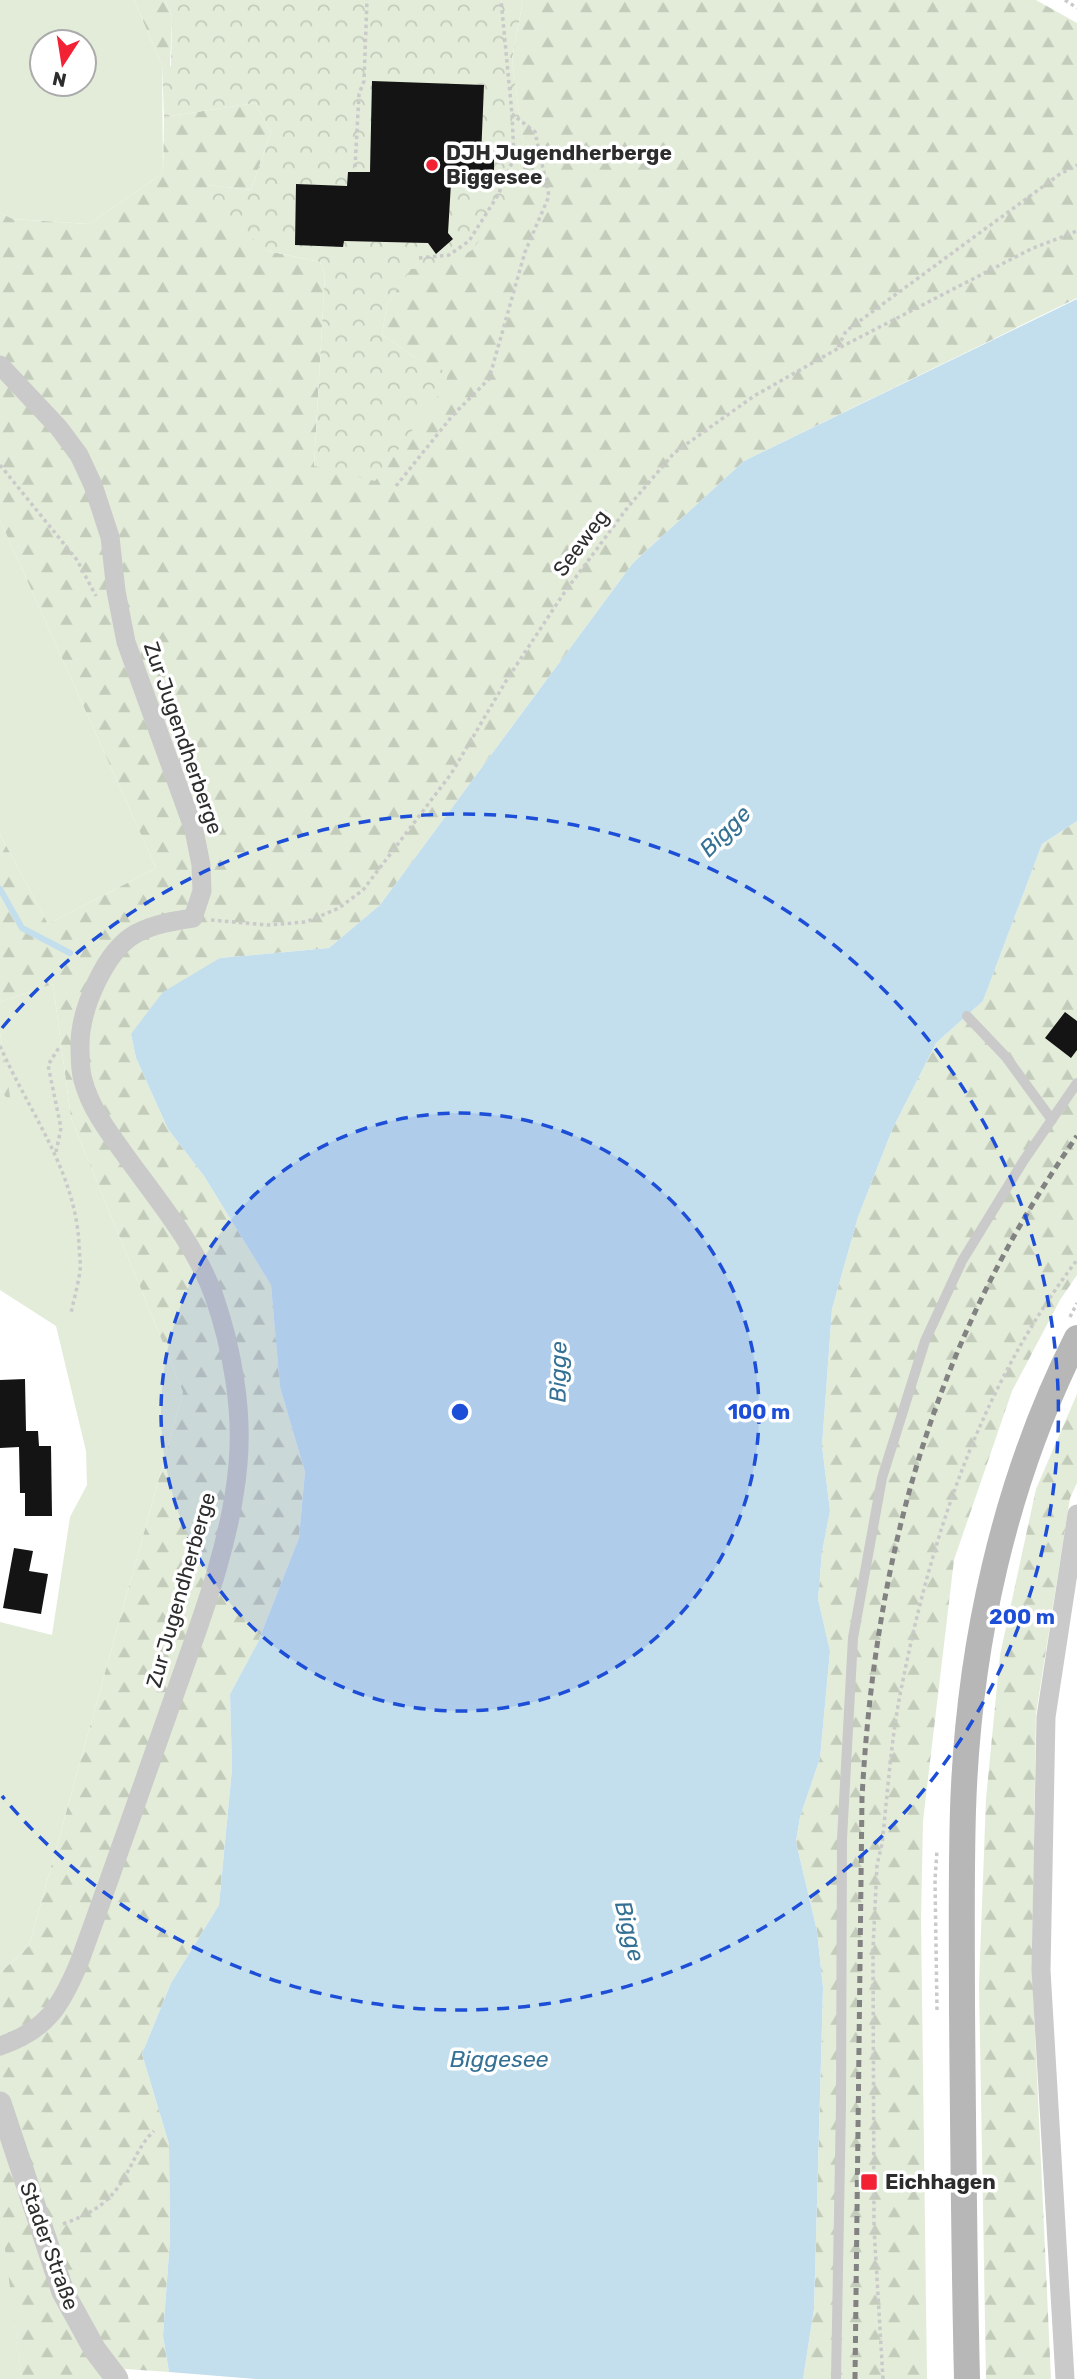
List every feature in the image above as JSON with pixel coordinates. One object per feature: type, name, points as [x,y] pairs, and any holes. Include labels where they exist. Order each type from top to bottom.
[{"type":"main road","points":[[967,2379],[962,1869],[969,1728],[987,1605],[1000,1545],[1034,1437],[1077,1338]]},
{"type":"street","name":"Zur Jugendherberge","points":[[0,365],[59,428],[79,455],[93,485],[110,537],[116,592],[126,642],[194,830],[201,865],[202,891],[193,918],[162,922],[133,935],[112,957],[96,982],[85,1013],[80,1043],[82,1079],[99,1117],[188,1245],[213,1294],[230,1355],[239,1417],[238,1463],[230,1520],[192,1644],[74,1975],[59,2007],[46,2022],[19,2040],[0,2046]]},
{"type":"street","points":[[1065,2379],[1041,1956],[1046,1717],[1077,1514]]},
{"type":"street","name":"Stader Straße","points":[[0,2103],[63,2292],[75,2319],[117,2379]]},
{"type":"lane","points":[[967,1016],[1006,1057],[1052,1121]]},
{"type":"lane","points":[[836,2379],[842,2090],[842,1839],[856,1625],[882,1478],[925,1341],[962,1261],[1077,1083]]},
{"type":"path","points":[[355,167],[359,94],[364,81],[367,0]]},
{"type":"path","points":[[419,258],[449,256],[470,241],[498,195],[514,158],[501,0]]},
{"type":"path","points":[[1065,0],[1077,8]]},
{"type":"path","points":[[396,486],[453,415],[489,379],[525,251],[549,196],[536,132],[512,114]]},
{"type":"path","points":[[837,349],[846,331],[1077,164]]},
{"type":"path","name":"Seeweg","points":[[193,918],[267,925],[306,922],[339,908],[363,890],[451,774],[506,681],[564,593],[628,506],[674,453],[754,396],[837,349],[1031,249],[1077,231]]},
{"type":"path","points":[[0,465],[77,560],[97,597]]},
{"type":"path","points":[[55,1154],[61,1128],[48,1065],[61,1044],[80,1043]]},
{"type":"path","points":[[0,1046],[63,1171],[78,1222],[80,1269],[71,1313]]},
{"type":"path","points":[[883,2379],[874,2228],[873,1949],[877,1865],[902,1685],[936,1542],[968,1454],[1006,1368],[1077,1260]]},
{"type":"path","points":[[40,2229],[59,2225],[101,2207],[124,2178],[144,2140],[154,2132]]},
{"type":"green space","points":[[0,0],[134,0],[162,65],[163,173],[89,224],[13,219],[0,213]]},
{"type":"green space","points":[[134,0],[165,0],[172,16],[170,67],[162,65]]},
{"type":"green space","points":[[165,0],[523,0],[512,59],[525,157],[500,213],[472,250],[442,268],[411,269],[387,305],[382,334],[411,355],[448,373],[445,386],[375,481],[314,466],[325,274],[320,262],[268,251],[205,200],[208,185],[251,190],[271,132],[255,103],[164,117],[162,65],[171,66],[172,16]]},
{"type":"green space","points":[[523,0],[1036,0],[1077,23],[1077,298],[744,461],[633,563],[380,905],[329,948],[220,958],[131,1034],[136,1058],[168,1129],[204,1176],[271,1285],[280,1387],[305,1472],[299,1538],[258,1642],[230,1694],[232,1769],[219,1905],[171,1983],[142,2054],[169,2144],[170,2239],[163,2336],[169,2372],[125,2369],[128,2379],[22,2379],[0,2211],[0,1973],[29,1946],[183,1392],[71,1118],[53,984],[0,1002],[0,834],[48,924],[156,868],[0,520],[0,213],[13,219],[89,224],[163,173],[164,117],[255,103],[271,132],[251,190],[208,185],[268,251],[320,262],[325,274],[314,466],[448,374],[411,355],[382,334],[387,305],[411,268],[442,268],[525,157],[512,59]]},
{"type":"green space","points":[[0,520],[156,868],[48,924],[0,834]]},
{"type":"green space","points":[[1077,821],[1077,1275],[1060,1300],[1012,1391],[954,1560],[923,1821],[921,1920],[927,2379],[803,2379],[814,2309],[823,1988],[817,1931],[796,1842],[800,1817],[820,1758],[830,1651],[818,1599],[822,1552],[830,1511],[822,1446],[832,1309],[858,1217],[892,1130],[936,1043],[983,1001],[1042,844]]},
{"type":"green space","points":[[53,984],[71,1118],[183,1392],[29,1946],[0,1973],[0,1622],[52,1635],[70,1517],[87,1485],[86,1451],[56,1326],[0,1290],[0,1090],[10,1101],[0,1032],[0,1002]]},
{"type":"green space","points":[[0,1032],[11,1103],[0,1090]]},
{"type":"green space","points":[[1077,1394],[1077,1483],[1070,1498],[1036,1714],[1032,1967],[1051,2379],[986,2379],[979,1984],[986,1799],[1000,1655],[1036,1489]]},
{"type":"green space","points":[[0,2211],[3,2226],[22,2379],[0,2379]]},
{"type":"water","name":"Biggesee","points":[[1077,299],[1077,821],[1042,844],[983,1001],[936,1043],[892,1130],[858,1217],[832,1309],[822,1446],[830,1511],[822,1552],[818,1599],[830,1651],[820,1758],[800,1817],[796,1842],[817,1931],[823,1988],[814,2309],[803,2379],[256,2379],[169,2372],[163,2336],[170,2239],[169,2144],[142,2054],[171,1983],[219,1905],[232,1769],[230,1694],[258,1642],[299,1538],[305,1472],[280,1387],[271,1285],[204,1176],[168,1129],[136,1058],[131,1034],[163,992],[220,958],[329,948],[380,905],[633,563],[744,461]]},
{"type":"building","name":"DJH Jugendherberge Biggesee","points":[[372,81],[484,85],[481,157],[494,158],[494,185],[451,183],[448,233],[453,239],[436,254],[428,243],[344,241],[343,247],[295,245],[296,184],[347,186],[348,172],[370,172]]},
{"type":"building","points":[[1065,1012],[1077,1021],[1077,1050],[1071,1058],[1045,1038]]},
{"type":"building","points":[[25,1379],[26,1431],[38,1431],[39,1446],[51,1446],[52,1516],[25,1516],[25,1493],[20,1493],[19,1447],[0,1448],[0,1380]]},
{"type":"building","points":[[14,1548],[33,1551],[29,1571],[48,1574],[41,1614],[3,1608]]},
{"type":"waterway","points":[[0,889],[22,928],[70,953]]},
{"type":"railway","points":[[855,2379],[862,1798],[869,1708],[881,1620],[898,1534],[921,1451],[950,1370],[985,1291],[1028,1213],[1077,1136]]},
{"type":"place","name":"DJH Jugendherberge Biggesee","points":[[432,165]]},
{"type":"place","name":"Eichhagen","points":[[869,2182]]},
{"type":"water label","name":"Bigge","points":[[725,831]]},
{"type":"water label","name":"Bigge","points":[[558,1372]]},
{"type":"water label","name":"Bigge","points":[[630,1931]]}]
